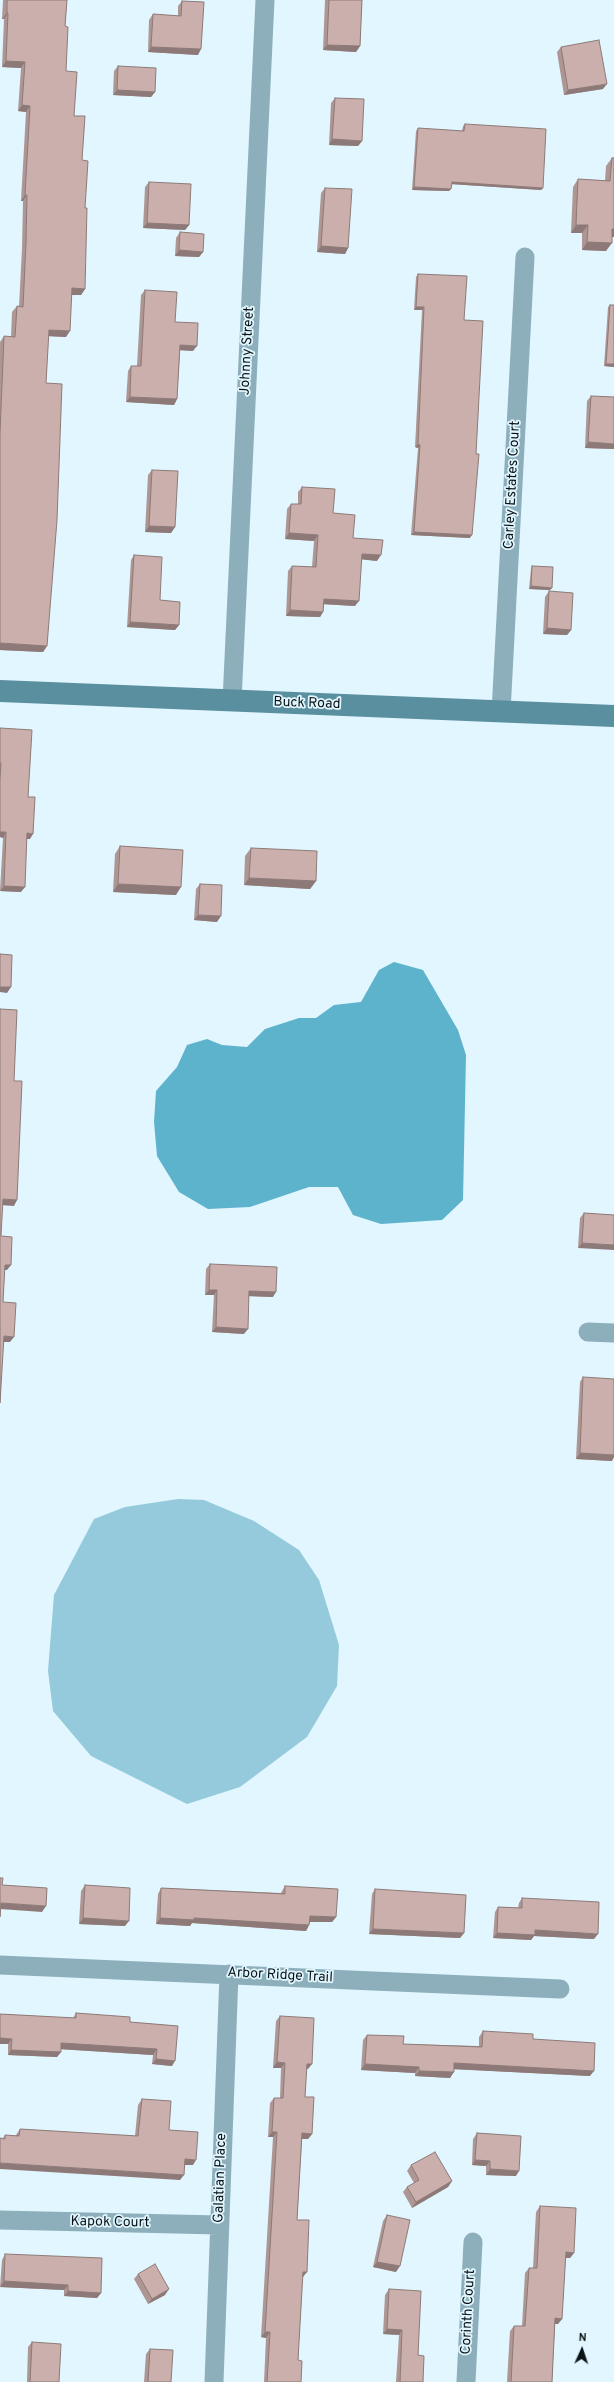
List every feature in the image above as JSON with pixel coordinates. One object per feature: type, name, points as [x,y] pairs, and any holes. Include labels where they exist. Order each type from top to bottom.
[{"type":"street","name":"Johnny Street","points":[[232,701],[265,0]]},
{"type":"street","name":"Carley Estates Court","points":[[501,712],[525,257]]},
{"type":"street","name":"Buck Road","points":[[0,691],[614,716]]},
{"type":"street","points":[[588,1332],[614,1333]]},
{"type":"street","name":"Arbor Ridge Trail","points":[[0,1966],[228,1974],[560,1989]]},
{"type":"street","name":"Galatian Place","points":[[214,2382],[228,1974]]},
{"type":"street","name":"Kapok Court","points":[[0,2220],[219,2225]]},
{"type":"street","name":"Corinth Court","points":[[466,2382],[473,2242]]},
{"type":"shaded area","points":[[394,962],[423,970],[458,1030],[466,1055],[463,1200],[442,1220],[381,1224],[353,1215],[338,1187],[309,1187],[250,1207],[208,1209],[179,1192],[157,1156],[154,1122],[156,1091],[177,1067],[187,1045],[207,1039],[222,1045],[247,1047],[265,1029],[299,1018],[316,1018],[334,1005],[361,1002],[379,970]]},
{"type":"shaded area","points":[[178,1499],[204,1500],[254,1521],[299,1550],[319,1580],[339,1645],[337,1686],[307,1737],[240,1787],[187,1804],[91,1756],[53,1711],[48,1671],[54,1595],[94,1519],[125,1507]]},
{"type":"building","points":[[7,0],[67,0],[65,26],[68,27],[66,71],[77,72],[74,116],[85,116],[82,160],[88,161],[85,208],[87,208],[85,289],[72,288],[70,331],[49,330],[46,383],[62,384],[57,520],[47,646],[0,643],[0,433],[4,336],[15,337],[17,306],[23,307],[27,195],[25,195],[30,106],[22,105],[25,62],[6,61],[8,13]]},
{"type":"building","points":[[329,0],[362,0],[360,46],[327,45]]},
{"type":"building","points":[[182,1],[204,2],[201,49],[151,47],[153,14],[181,16]]},
{"type":"building","points":[[599,40],[607,84],[568,90],[561,47]]},
{"type":"building","points":[[118,66],[156,68],[155,92],[117,90]]},
{"type":"building","points":[[335,98],[364,99],[362,141],[332,139]]},
{"type":"building","points":[[465,124],[546,129],[543,188],[452,182],[451,189],[414,187],[418,128],[464,131]]},
{"type":"building","points":[[612,158],[614,158],[614,229],[612,229],[612,243],[587,242],[588,225],[576,225],[578,179],[610,181]]},
{"type":"building","points":[[149,182],[191,184],[189,225],[147,223]]},
{"type":"building","points":[[325,188],[352,189],[348,248],[321,246]]},
{"type":"building","points":[[180,232],[204,234],[203,252],[179,250]]},
{"type":"building","points":[[418,274],[467,276],[464,320],[483,321],[476,454],[479,454],[472,535],[414,532],[420,445],[418,444],[424,307],[416,307]]},
{"type":"building","points":[[145,290],[177,292],[175,322],[198,323],[197,346],[180,345],[177,399],[130,397],[131,366],[141,366]]},
{"type":"building","points":[[610,305],[614,305],[614,364],[606,364]]},
{"type":"building","points":[[591,396],[614,397],[614,444],[588,442]]},
{"type":"building","points":[[152,470],[178,471],[175,527],[149,526]]},
{"type":"building","points":[[302,487],[335,489],[333,513],[355,515],[353,538],[383,540],[381,555],[362,554],[359,601],[324,599],[323,612],[290,610],[292,566],[316,567],[318,535],[289,533],[291,504],[301,504]]},
{"type":"building","points":[[134,555],[162,557],[160,600],[180,602],[179,625],[130,622]]},
{"type":"building","points":[[532,566],[553,567],[552,588],[531,586]]},
{"type":"building","points":[[549,591],[573,593],[571,630],[547,628]]},
{"type":"building","points":[[0,728],[32,730],[28,797],[35,797],[33,834],[27,833],[25,887],[4,886],[6,832],[0,832]]},
{"type":"building","points":[[120,846],[183,850],[181,887],[118,884]]},
{"type":"building","points":[[251,848],[317,851],[316,881],[249,878]]},
{"type":"building","points":[[200,884],[222,885],[221,916],[198,915]]},
{"type":"building","points":[[0,954],[12,955],[11,987],[0,987]]},
{"type":"building","points":[[0,1009],[17,1010],[14,1081],[22,1081],[17,1200],[3,1199],[1,1236],[12,1237],[11,1265],[5,1265],[3,1302],[16,1303],[14,1337],[4,1336],[0,1403]]},
{"type":"building","points":[[584,1213],[614,1215],[614,1245],[582,1243]]},
{"type":"building","points":[[210,1264],[277,1267],[276,1292],[249,1291],[248,1329],[216,1327],[217,1290],[209,1290]]},
{"type":"building","points":[[583,1377],[614,1379],[614,1455],[580,1453]]},
{"type":"building","points":[[0,1878],[3,1878],[2,1885],[47,1888],[46,1906],[1,1903],[0,1917]]},
{"type":"building","points":[[85,1885],[130,1888],[129,1921],[83,1918]]},
{"type":"building","points":[[285,1886],[338,1889],[336,1917],[310,1916],[309,1925],[194,1918],[194,1920],[160,1918],[161,1888],[285,1894]]},
{"type":"building","points":[[375,1889],[466,1895],[464,1933],[373,1929]]},
{"type":"building","points":[[522,1898],[599,1902],[598,1934],[535,1930],[535,1935],[497,1933],[498,1907],[522,1908]]},
{"type":"building","points":[[76,2013],[130,2017],[130,2022],[178,2026],[175,2061],[156,2059],[157,2049],[61,2043],[61,2052],[11,2050],[12,2039],[0,2038],[0,2014],[76,2018]]},
{"type":"building","points":[[280,2016],[314,2018],[312,2064],[307,2064],[305,2097],[314,2097],[312,2134],[302,2133],[297,2220],[309,2220],[307,2272],[303,2272],[298,2360],[302,2361],[301,2382],[267,2382],[270,2332],[265,2332],[277,2132],[272,2132],[274,2098],[283,2098],[285,2063],[277,2062]]},
{"type":"building","points":[[483,2031],[533,2034],[533,2039],[595,2043],[594,2071],[454,2063],[454,2072],[419,2071],[419,2067],[365,2064],[367,2035],[404,2036],[403,2044],[482,2047]]},
{"type":"building","points":[[142,2099],[171,2101],[169,2130],[198,2132],[196,2160],[185,2159],[184,2175],[0,2163],[0,2138],[5,2139],[5,2135],[19,2136],[20,2129],[138,2136]]},
{"type":"building","points":[[477,2133],[521,2136],[519,2171],[490,2169],[490,2161],[475,2160]]},
{"type":"building","points":[[435,2152],[452,2181],[416,2202],[407,2187],[419,2180],[411,2165]]},
{"type":"building","points":[[540,2206],[576,2208],[574,2253],[566,2252],[562,2319],[555,2318],[552,2382],[511,2382],[514,2326],[525,2326],[529,2268],[537,2268]]},
{"type":"building","points":[[387,2215],[410,2220],[400,2266],[377,2262]]},
{"type":"building","points":[[5,2254],[102,2258],[101,2293],[68,2291],[68,2285],[4,2281]]},
{"type":"building","points":[[155,2264],[169,2289],[152,2299],[138,2274]]},
{"type":"building","points":[[389,2289],[421,2291],[418,2355],[424,2356],[423,2382],[400,2382],[402,2330],[387,2329]]},
{"type":"building","points":[[32,2342],[61,2344],[59,2382],[30,2382]]},
{"type":"building","points":[[150,2349],[173,2350],[171,2382],[148,2382]]}]
